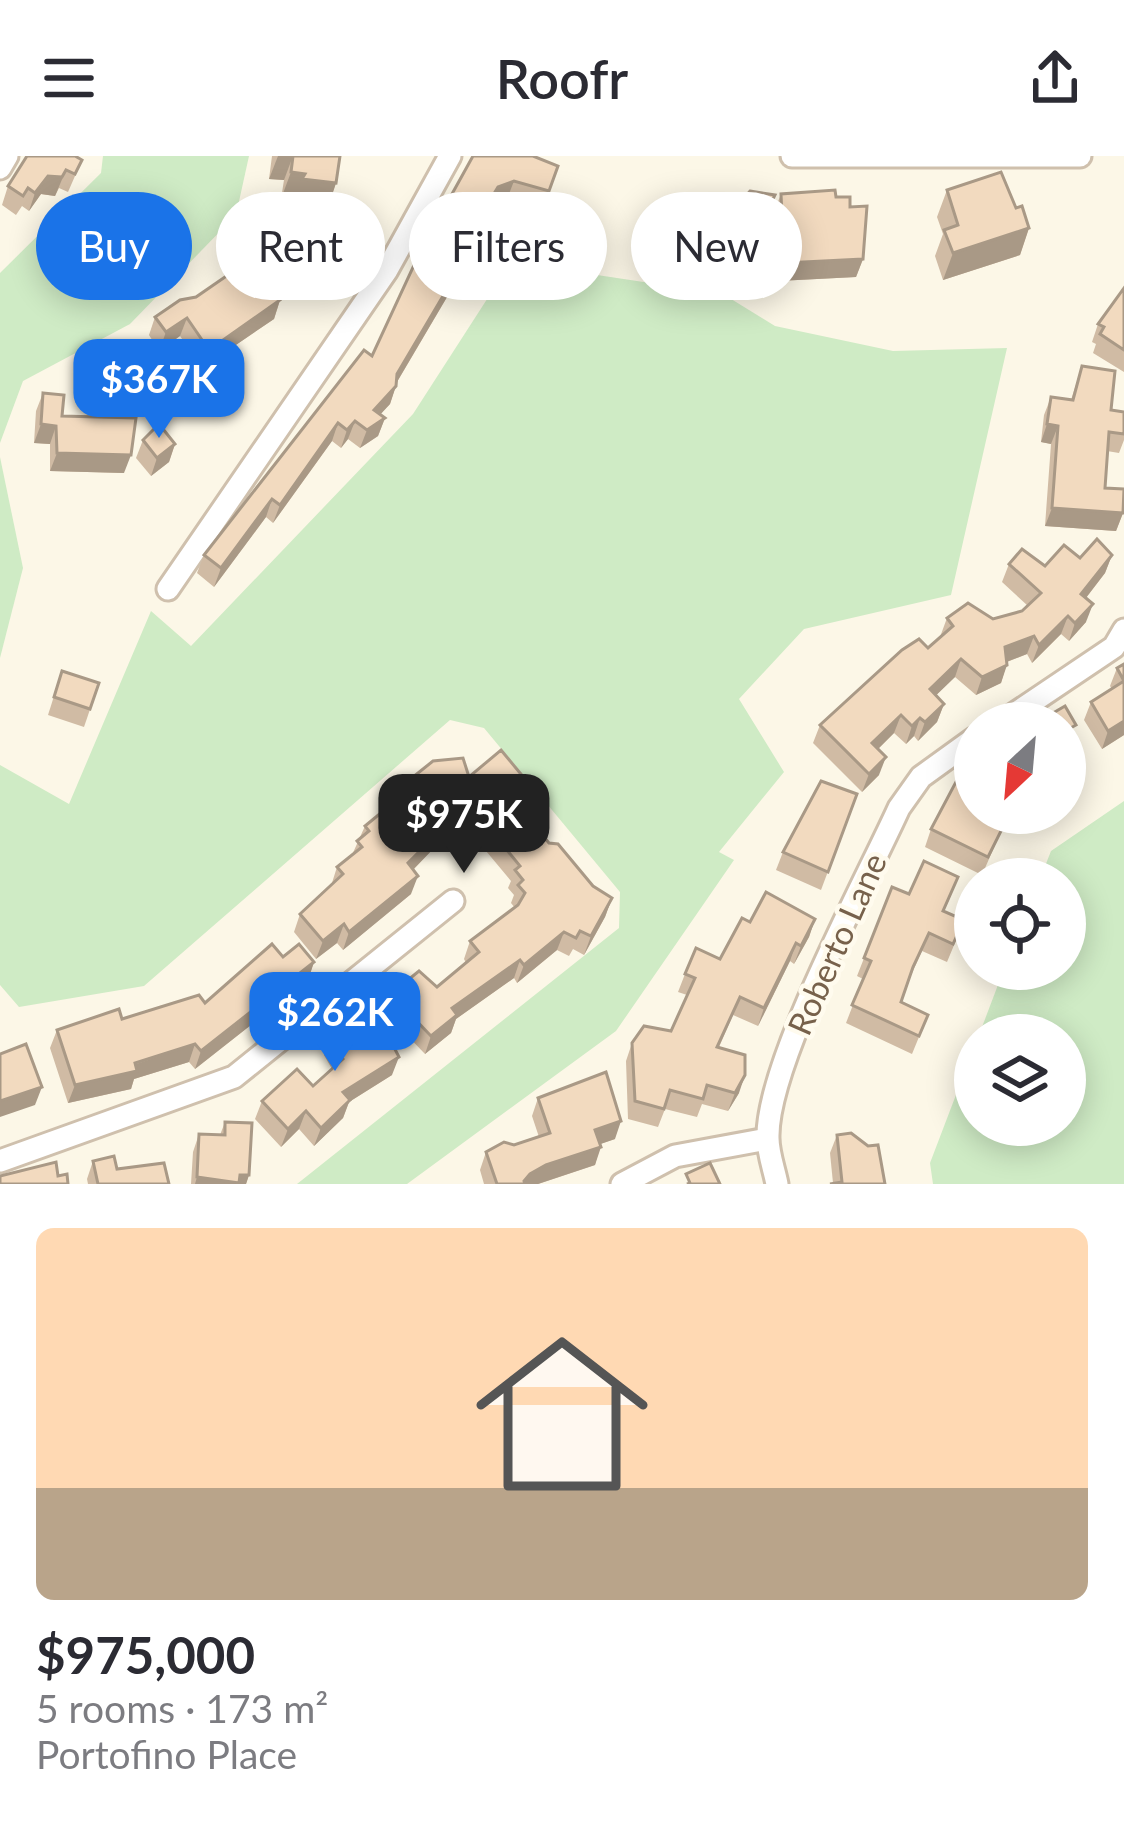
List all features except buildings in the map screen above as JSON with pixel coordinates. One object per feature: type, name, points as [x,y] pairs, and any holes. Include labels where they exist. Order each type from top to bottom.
[{"type":"street","points":[[0,168],[8,156]]},
{"type":"street","points":[[168,589],[387,270],[450,156]]},
{"type":"street","points":[[792,156],[1080,156]]},
{"type":"street","points":[[1032,702],[1114,647],[1124,630]]},
{"type":"street","name":"Roberto Lane","points":[[777,1184],[767,1139],[772,1100],[789,1051],[899,808],[921,777],[954,753]]},
{"type":"street","points":[[0,1161],[234,1077],[453,901]]},
{"type":"street","points":[[622,1184],[675,1156],[767,1139]]},
{"type":"green space","points":[[103,156],[249,156],[241,192],[216,192],[216,236],[192,260],[192,192],[82,192],[101,173]]},
{"type":"green space","points":[[36,237],[36,300],[153,300],[130,324],[23,381],[0,443],[0,273]]},
{"type":"green space","points":[[607,276],[631,280],[631,300],[733,300],[775,326],[893,351],[1007,348],[951,595],[804,629],[739,699],[784,772],[719,852],[734,860],[616,1031],[407,1184],[297,1184],[619,928],[620,892],[484,728],[450,720],[144,986],[19,1007],[0,985],[0,765],[69,804],[151,611],[191,646],[413,414],[486,300],[607,300]]},
{"type":"green space","points":[[0,457],[23,568],[0,658]]},
{"type":"green space","points":[[1124,801],[1124,1184],[933,1184],[930,1163],[954,1100],[954,1146],[1086,1146],[1086,1014],[987,1014],[996,990],[1086,990],[1086,858],[1048,858],[1076,834],[1086,834],[1086,827]]}]
